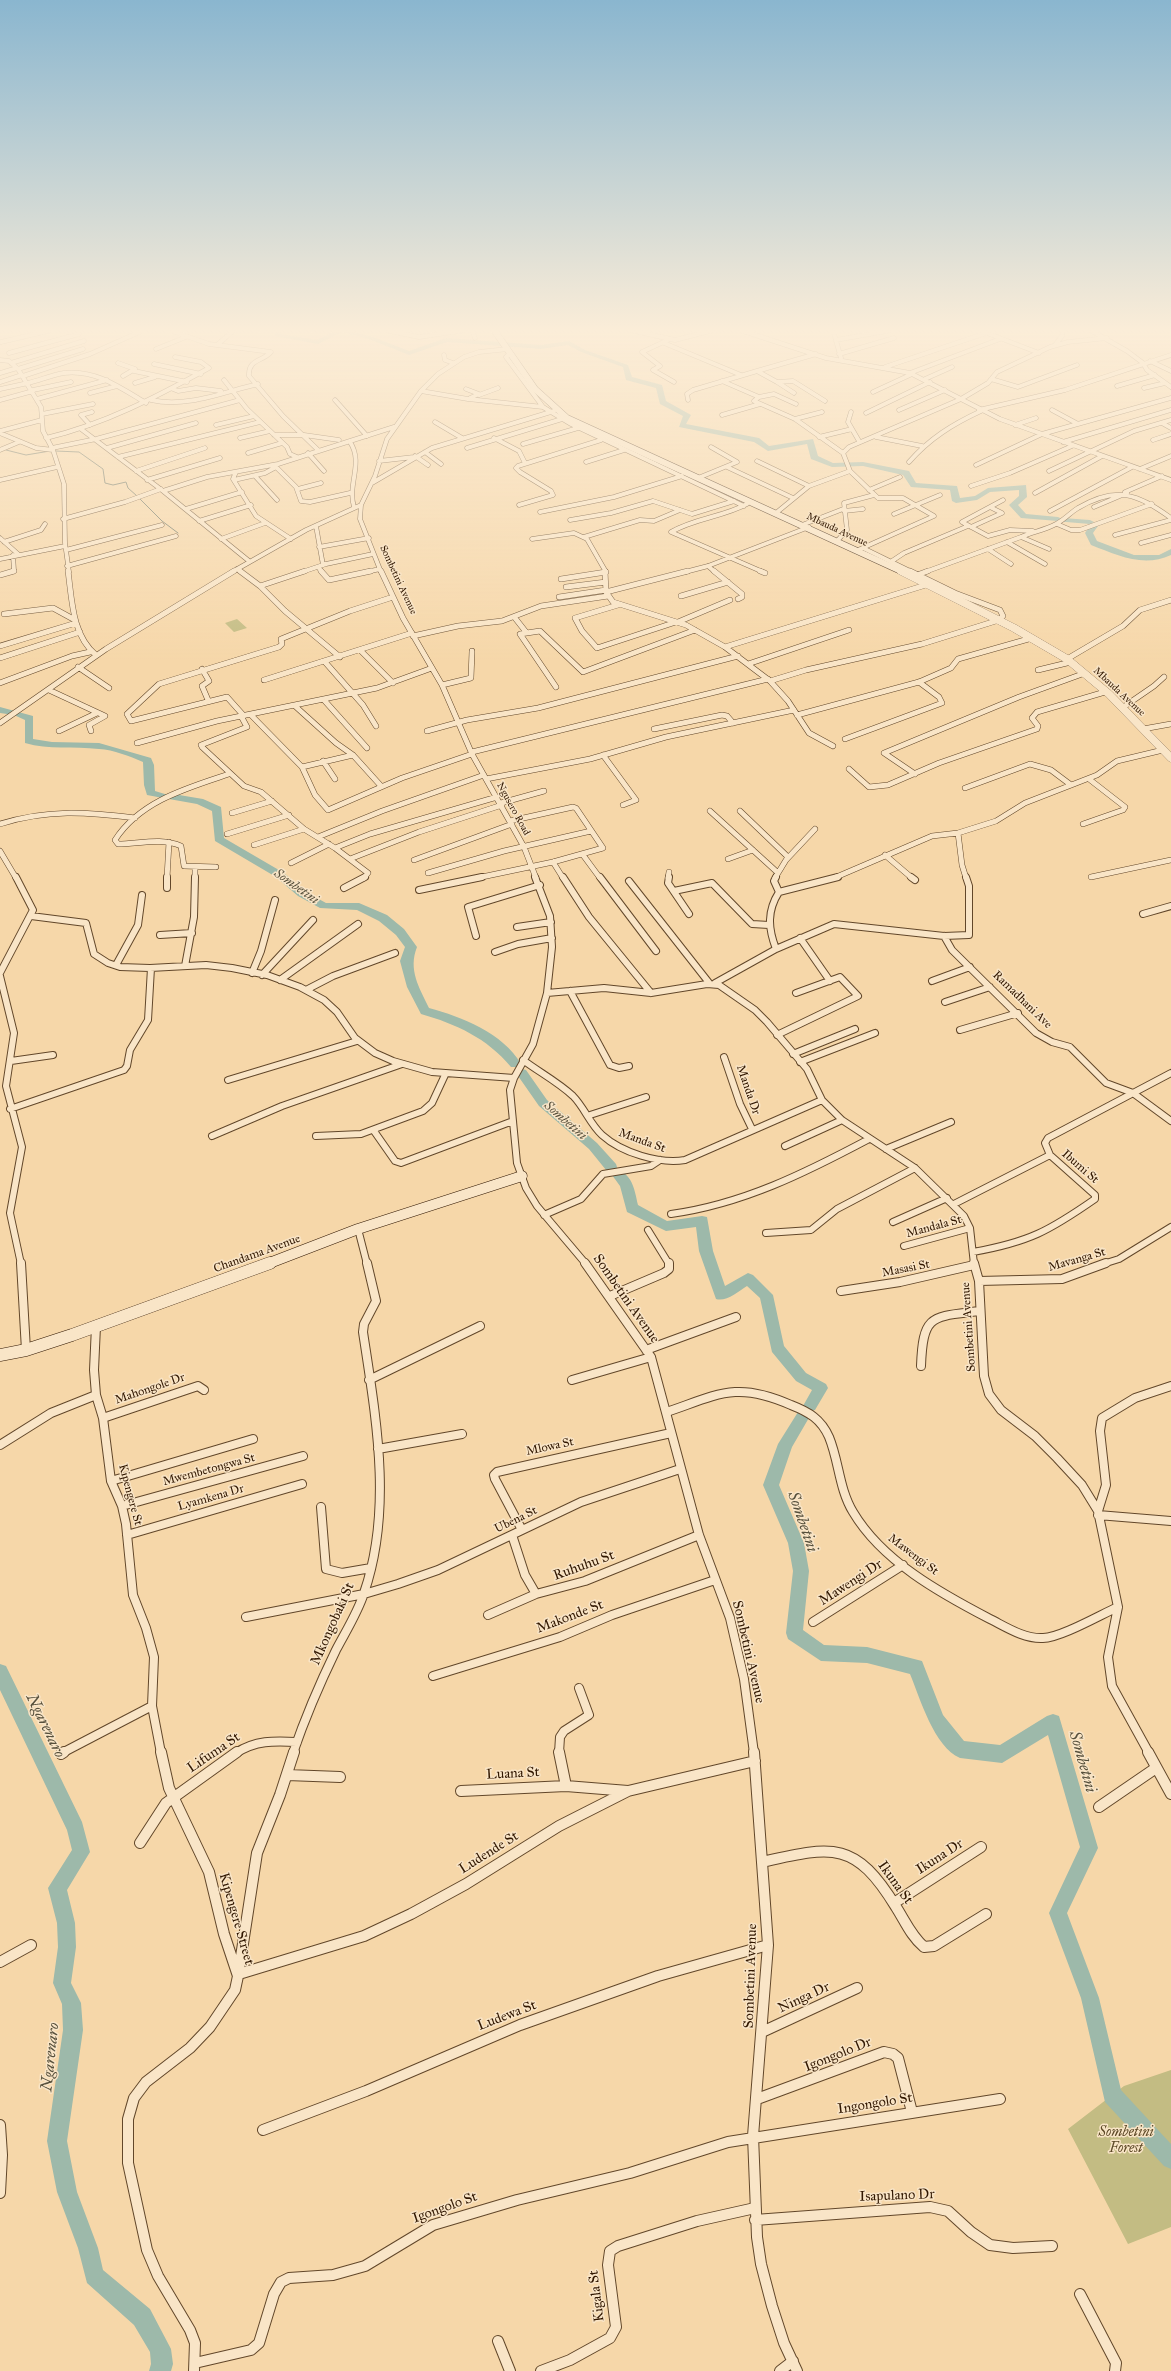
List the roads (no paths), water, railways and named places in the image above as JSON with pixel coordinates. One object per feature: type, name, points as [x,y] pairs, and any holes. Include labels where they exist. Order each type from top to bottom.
[{"type":"street","points":[[47,441],[53,450],[57,467],[64,484],[65,546],[76,621],[85,646],[90,652],[96,655]]},
{"type":"street","points":[[0,450],[19,442],[53,450],[90,441]]},
{"type":"street","points":[[98,441],[186,509],[249,561]]},
{"type":"street","points":[[107,448],[133,441]]},
{"type":"street","points":[[118,457],[184,441]]},
{"type":"street","points":[[279,441],[287,447],[290,454],[297,457]]},
{"type":"street","points":[[308,441],[318,450]]},
{"type":"street","points":[[234,480],[255,476],[297,457],[354,441]]},
{"type":"street","points":[[0,723],[49,690],[96,655],[249,561],[354,507],[361,505],[372,483],[386,441]]},
{"type":"street","points":[[372,483],[399,470],[415,457],[455,441]]},
{"type":"street","points":[[468,448],[491,441]]},
{"type":"street","points":[[499,441],[519,451],[524,463]]},
{"type":"street","points":[[523,444],[535,441]]},
{"type":"street","points":[[519,505],[553,495],[551,491],[530,481],[516,468],[524,463],[556,455],[599,441]]},
{"type":"street","points":[[602,441],[744,506]]},
{"type":"street","name":"Mbauda Avenue","points":[[613,441],[809,527],[837,541],[860,549],[916,576],[1032,638],[1069,661],[1085,674],[1143,728],[1171,758]]},
{"type":"street","points":[[824,441],[843,453],[850,470],[874,495],[880,499],[899,497],[916,504],[934,517],[860,549]]},
{"type":"street","points":[[843,453],[859,441]]},
{"type":"street","points":[[901,441],[922,446]]},
{"type":"street","points":[[909,462],[928,441]]},
{"type":"street","points":[[976,465],[1028,441]]},
{"type":"street","points":[[1059,441],[1171,480]]},
{"type":"street","points":[[1063,442],[1067,441]]},
{"type":"street","points":[[1049,471],[1114,441]]},
{"type":"street","points":[[350,442],[356,451],[358,463],[350,493],[354,507]]},
{"type":"street","points":[[248,453],[282,444]]},
{"type":"street","points":[[971,486],[1011,474],[1032,462],[1072,446]]},
{"type":"street","points":[[698,478],[736,463],[735,460],[711,447]]},
{"type":"street","points":[[136,471],[205,448]]},
{"type":"street","points":[[586,462],[624,450]]},
{"type":"street","points":[[425,452],[441,464]]},
{"type":"street","points":[[308,454],[324,471]]},
{"type":"street","points":[[1035,493],[1102,456]]},
{"type":"street","points":[[1140,470],[1171,456]]},
{"type":"street","points":[[379,462],[415,457],[428,464]]},
{"type":"street","points":[[147,480],[220,458]]},
{"type":"street","points":[[757,461],[809,486]]},
{"type":"street","points":[[275,466],[298,489],[299,499],[306,502],[350,493]]},
{"type":"street","points":[[64,519],[120,504],[207,477],[275,466]]},
{"type":"street","points":[[0,480],[57,467]]},
{"type":"street","points":[[728,467],[793,498]]},
{"type":"street","points":[[1050,511],[1132,467]]},
{"type":"street","points":[[776,513],[789,504],[793,498],[809,486],[850,470]]},
{"type":"street","points":[[236,472],[234,480],[251,505],[255,515],[291,539]]},
{"type":"street","points":[[540,512],[614,497],[687,474]]},
{"type":"street","points":[[255,476],[277,500]]},
{"type":"street","points":[[1094,507],[1162,476]]},
{"type":"street","points":[[869,490],[894,481],[900,477]]},
{"type":"street","points":[[298,489],[321,483]]},
{"type":"street","points":[[186,509],[242,492]]},
{"type":"street","points":[[916,576],[1057,524],[1079,507],[1114,492],[1126,493],[1152,504],[1171,519]]},
{"type":"street","points":[[837,541],[847,530],[844,502],[874,495]]},
{"type":"street","points":[[894,514],[940,495]]},
{"type":"street","points":[[1004,500],[962,522],[988,536],[1010,530],[1035,531]]},
{"type":"street","points":[[570,520],[615,512],[653,501],[696,514],[734,501]]},
{"type":"street","points":[[751,502],[728,513],[687,524],[670,532],[765,573]]},
{"type":"street","points":[[1057,524],[1078,531],[1095,523],[1152,504]]},
{"type":"street","points":[[200,521],[251,505]]},
{"type":"street","name":"Sombetini Avenue","points":[[361,505],[360,519],[369,538],[373,554],[412,634],[442,685],[472,753],[485,777]]},
{"type":"street","points":[[892,561],[904,553],[1002,513],[990,507]]},
{"type":"street","points":[[802,524],[844,510],[863,509]]},
{"type":"street","points":[[584,537],[640,520],[654,521],[680,510]]},
{"type":"street","points":[[1116,534],[1171,519]]},
{"type":"street","points":[[221,539],[265,523]]},
{"type":"street","points":[[0,575],[14,571],[16,555],[2,540],[41,530],[45,524]]},
{"type":"street","points":[[0,559],[162,525]]},
{"type":"street","points":[[316,526],[321,566],[329,580],[380,569]]},
{"type":"street","points":[[264,680],[412,634],[515,618],[541,606],[607,593],[708,566],[809,527]]},
{"type":"street","points":[[532,539],[574,533],[584,537],[589,542],[606,572],[607,593],[618,605],[677,622],[695,630],[738,656],[769,680],[796,712],[809,733],[833,746]]},
{"type":"street","points":[[1141,543],[1171,535]]},
{"type":"street","points":[[67,566],[176,536]]},
{"type":"street","points":[[1021,537],[1049,549]]},
{"type":"street","points":[[319,547],[369,538]]},
{"type":"street","points":[[1008,542],[1045,564]]},
{"type":"street","points":[[251,715],[302,767],[315,795],[328,810],[381,786],[472,753],[806,670],[922,644],[999,620],[1004,615],[1000,610],[962,596],[916,576],[892,561],[860,549]]},
{"type":"street","points":[[988,549],[1011,564]]},
{"type":"street","points":[[260,586],[321,566],[373,554]]},
{"type":"street","points":[[708,566],[742,594],[742,597],[738,599]]},
{"type":"street","points":[[237,569],[260,586],[281,607],[340,657]]},
{"type":"street","points":[[561,579],[606,572]]},
{"type":"street","points":[[566,587],[606,582]]},
{"type":"street","points":[[681,596],[728,582]]},
{"type":"street","points":[[724,647],[929,584]]},
{"type":"street","points":[[559,597],[607,593]]},
{"type":"street","points":[[344,888],[363,879],[368,873],[335,848],[304,829],[289,815],[258,791],[244,786],[229,774],[201,745],[248,726],[243,716],[228,697],[208,700],[131,721],[127,714],[156,686],[202,669],[278,647],[282,644],[281,639],[306,628],[352,609],[393,597]]},
{"type":"street","points":[[618,605],[575,618],[582,631],[598,648],[677,622],[730,600]]},
{"type":"street","points":[[1038,670],[1069,661],[1123,626],[1140,610],[1171,600]]},
{"type":"street","points":[[4,614],[53,608],[76,621]]},
{"type":"street","points":[[515,618],[526,632]]},
{"type":"street","points":[[0,646],[76,621]]},
{"type":"street","points":[[556,687],[520,635],[526,632],[540,631],[583,672],[695,630]]},
{"type":"street","points":[[748,664],[849,630]]},
{"type":"street","points":[[0,658],[80,632]]},
{"type":"street","points":[[318,838],[389,808],[485,777],[603,755],[666,737],[732,723],[796,712],[919,682],[951,668],[958,659],[1032,638]]},
{"type":"street","points":[[360,650],[393,684]]},
{"type":"street","points":[[442,685],[471,678],[470,657],[472,651]]},
{"type":"street","points":[[0,683],[72,656],[90,652]]},
{"type":"street","points":[[427,731],[458,722],[538,708],[738,656]]},
{"type":"street","points":[[325,662],[366,708],[376,726]]},
{"type":"street","points":[[78,668],[109,688]]},
{"type":"street","points":[[137,743],[243,716],[324,700],[393,684],[432,668]]},
{"type":"street","points":[[202,669],[209,681],[202,686],[208,700]]},
{"type":"street","points":[[915,774],[884,753],[892,748],[1019,697],[1085,674]]},
{"type":"street","points":[[1122,708],[1131,698],[1153,688],[1164,677]]},
{"type":"street","points":[[845,739],[942,703],[939,697],[919,682]]},
{"type":"street","points":[[49,690],[105,716],[89,725],[91,732]]},
{"type":"street","points":[[848,769],[869,787],[874,788],[915,774],[964,754],[1037,729],[1038,726],[1032,718],[1037,712],[1105,692]]},
{"type":"street","points":[[324,700],[366,748]]},
{"type":"street","points":[[295,706],[336,743],[353,755],[381,786]]},
{"type":"street","points":[[59,731],[97,713]]},
{"type":"street","points":[[654,730],[722,715],[727,716],[732,723]]},
{"type":"street","points":[[1143,728],[1171,724]]},
{"type":"street","points":[[776,949],[769,925],[768,914],[779,892],[841,876],[932,836],[958,833],[996,821],[1009,811],[1025,803],[1089,778],[1117,762],[1163,750]]},
{"type":"street","points":[[302,767],[353,755]]},
{"type":"street","points":[[603,755],[636,800],[623,805]]},
{"type":"street","points":[[323,761],[335,779]]},
{"type":"street","points":[[965,788],[1030,764],[1051,770],[1071,785]]},
{"type":"street","points":[[216,867],[195,868],[182,865],[181,846],[169,842],[123,845],[115,843],[116,837],[135,818],[164,798],[229,774]]},
{"type":"street","name":"Ngusero Road","points":[[485,777],[524,847]]},
{"type":"street","points":[[1083,824],[1123,810],[1125,807],[1089,778]]},
{"type":"street","points":[[350,859],[419,832],[544,791]]},
{"type":"street","points":[[335,848],[370,834],[497,797]]},
{"type":"street","points":[[232,812],[272,801]]},
{"type":"street","points":[[414,860],[511,822],[573,807],[576,808],[603,848],[583,855],[532,867],[419,890]]},
{"type":"street","points":[[0,824],[34,813],[53,811],[135,818]]},
{"type":"street","points":[[710,811],[777,872]]},
{"type":"street","points":[[740,811],[788,857]]},
{"type":"street","points":[[227,834],[289,815]]},
{"type":"street","points":[[254,845],[304,829]]},
{"type":"street","points":[[779,892],[774,881],[777,872],[788,857],[815,829]]},
{"type":"street","points":[[428,873],[524,847],[591,831]]},
{"type":"street","points":[[547,994],[604,988],[651,993],[713,984],[776,949],[838,923],[944,936],[966,936],[970,932],[969,886],[962,865],[958,833]]},
{"type":"street","points":[[167,888],[169,842]]},
{"type":"street","points":[[291,863],[329,844]]},
{"type":"street","name":"Sombetini Avenue","points":[[524,847],[540,885],[551,922],[552,938],[547,994],[537,1032],[514,1078],[509,1100],[513,1120],[517,1163],[526,1188],[544,1215],[582,1259],[610,1296],[648,1354],[667,1412],[680,1469],[699,1535],[730,1618],[744,1679],[755,1761],[768,1944],[753,2136],[755,2214],[761,2264],[768,2292],[784,2343],[795,2366]]},
{"type":"street","points":[[728,859],[753,850]]},
{"type":"street","points":[[0,851],[32,906],[31,916],[0,974],[14,1033],[11,1061],[6,1086],[10,1109],[22,1147],[10,1213],[20,1253],[26,1350]]},
{"type":"street","points":[[583,855],[656,951]]},
{"type":"street","points":[[885,856],[914,880]]},
{"type":"street","points":[[1091,878],[1171,860]]},
{"type":"street","points":[[553,862],[589,917],[651,993]]},
{"type":"street","points":[[185,966],[192,934],[195,868]]},
{"type":"street","points":[[669,872],[668,881],[689,914]]},
{"type":"street","name":"Sombetini Avenue","points":[[629,881],[713,984],[756,1010],[810,1074],[822,1100],[842,1120],[915,1168],[954,1204],[970,1228],[974,1265],[979,1281],[985,1382],[992,1400],[1057,1458],[1082,1485],[1098,1513],[1118,1607],[1108,1657],[1108,1670],[1116,1695],[1171,1794]]},
{"type":"street","points":[[674,891],[712,883],[727,896],[752,924],[769,925]]},
{"type":"street","points":[[476,936],[470,919],[468,907],[515,891],[540,885]]},
{"type":"street","points":[[116,965],[138,926],[142,895]]},
{"type":"street","points":[[252,973],[261,951],[275,900]]},
{"type":"street","points":[[1143,914],[1171,906]]},
{"type":"street","points":[[31,916],[86,923],[90,933],[93,952],[97,957],[116,965],[137,969],[185,966],[218,966],[262,975],[306,990],[328,1002],[349,1033],[357,1041],[370,1051],[402,1064],[444,1075],[514,1078]]},
{"type":"street","points":[[262,975],[314,920]]},
{"type":"street","points":[[517,927],[551,922]]},
{"type":"street","points":[[280,980],[358,924]]},
{"type":"street","points":[[160,935],[192,934]]},
{"type":"street","name":"Ramadhani Ave","points":[[944,936],[952,950],[1042,1037],[1065,1044],[1079,1054],[1106,1083],[1133,1094],[1171,1121]]},
{"type":"street","points":[[495,952],[518,944],[552,938]]},
{"type":"street","points":[[800,938],[830,981]]},
{"type":"street","points":[[306,990],[345,971],[395,953]]},
{"type":"street","points":[[932,981],[970,966]]},
{"type":"street","points":[[10,1109],[124,1070],[127,1066],[130,1050],[148,1020],[151,968]]},
{"type":"street","points":[[777,1035],[858,996],[842,978],[796,993]]},
{"type":"street","points":[[945,1002],[990,988]]},
{"type":"street","points":[[570,991],[610,1065],[619,1068],[629,1066]]},
{"type":"street","points":[[960,1030],[1018,1013]]},
{"type":"street","points":[[793,1054],[855,1029]]},
{"type":"street","points":[[800,1062],[875,1033]]},
{"type":"street","points":[[228,1080],[357,1041]]},
{"type":"street","points":[[11,1061],[53,1055]]},
{"type":"street","name":"Manda Dr","points":[[724,1057],[736,1087],[743,1117],[752,1129]]},
{"type":"street","name":"Manda St","points":[[523,1060],[565,1090],[590,1115],[598,1130],[610,1141],[672,1163],[685,1160],[752,1129],[822,1100]]},
{"type":"street","points":[[212,1136],[247,1119],[307,1095],[402,1064]]},
{"type":"street","points":[[1133,1094],[1171,1073]]},
{"type":"street","points":[[316,1136],[344,1136],[374,1131],[428,1108],[444,1075]]},
{"type":"street","points":[[0,1091],[6,1086]]},
{"type":"street","name":"Ibumi St","points":[[973,1252],[1011,1245],[1034,1237],[1067,1219],[1095,1198],[1095,1195],[1050,1155],[1045,1143],[1048,1138],[1133,1094]]},
{"type":"street","points":[[590,1115],[646,1097]]},
{"type":"street","points":[[374,1131],[395,1161],[401,1163],[461,1142],[513,1120]]},
{"type":"street","points":[[785,1146],[842,1120]]},
{"type":"street","points":[[886,1148],[951,1122]]},
{"type":"street","points":[[671,1214],[696,1211],[766,1191],[869,1139]]},
{"type":"street","points":[[954,1204],[1050,1155]]},
{"type":"street","points":[[544,1215],[582,1199],[603,1174],[612,1171],[651,1166],[660,1160]]},
{"type":"street","points":[[766,1233],[811,1230],[837,1209],[915,1168]]},
{"type":"street","name":"Chandama Avenue","points":[[0,1355],[26,1350],[96,1326],[324,1244],[358,1230],[522,1176]]},
{"type":"street","points":[[893,1222],[947,1198]]},
{"type":"street","name":"Mavanga St","points":[[979,1281],[1062,1278],[1119,1259],[1171,1227]]},
{"type":"street","name":"Mandala St","points":[[904,1246],[970,1228]]},
{"type":"street","name":"Mkongobaki St","points":[[239,1975],[257,1853],[287,1775],[297,1742],[331,1661],[364,1594],[376,1551],[381,1495],[378,1449],[372,1393],[369,1380],[364,1324],[376,1301],[358,1230]]},
{"type":"street","points":[[610,1296],[664,1273],[669,1268],[648,1230]]},
{"type":"street","name":"Masasi St","points":[[841,1291],[907,1281],[974,1265]]},
{"type":"street","points":[[921,1366],[922,1338],[925,1325],[928,1322],[937,1317],[980,1311]]},
{"type":"street","points":[[572,1380],[648,1354],[736,1317]]},
{"type":"street","name":"Kipengere St","points":[[96,1326],[94,1370],[96,1395],[103,1418],[111,1481],[122,1506],[128,1535],[133,1595],[151,1644]]},
{"type":"street","points":[[369,1380],[480,1326]]},
{"type":"street","name":"Mahongole Dr","points":[[103,1418],[198,1386],[204,1390]]},
{"type":"street","points":[[1171,1386],[1154,1390],[1132,1400],[1102,1418],[1100,1431],[1106,1485],[1098,1513],[1171,1521]]},
{"type":"street","name":"Mawengi St","points":[[667,1412],[729,1393],[750,1391],[763,1393],[812,1414],[826,1430],[845,1496],[853,1513],[884,1550],[903,1565],[962,1605],[1034,1638],[1049,1638],[1118,1607]]},
{"type":"street","points":[[0,1446],[51,1413],[96,1395]]},
{"type":"street","name":"Mlowa St","points":[[522,1530],[495,1479],[494,1475],[497,1472],[671,1433]]},
{"type":"street","points":[[378,1449],[462,1434]]},
{"type":"street","points":[[111,1481],[253,1439]]},
{"type":"street","name":"Mwembetongwa St","points":[[122,1506],[303,1456]]},
{"type":"street","name":"Ubena St","points":[[246,1617],[364,1594],[438,1570],[581,1502],[680,1469]]},
{"type":"street","name":"Lyamkena Dr","points":[[128,1535],[302,1484]]},
{"type":"street","points":[[321,1507],[326,1569],[337,1572],[371,1568]]},
{"type":"street","points":[[512,1535],[525,1576],[536,1594]]},
{"type":"street","name":"Ruhuhu St","points":[[488,1615],[536,1594],[585,1581],[699,1535]]},
{"type":"street","name":"Mawengi Dr","points":[[813,1622],[903,1565]]},
{"type":"street","name":"Makonde St","points":[[433,1676],[560,1637],[612,1615],[715,1580]]},
{"type":"street","name":"Kipengere Street","points":[[151,1644],[154,1675],[152,1706],[164,1772],[174,1798],[209,1872],[224,1934],[239,1975],[235,1990],[226,2006],[210,2027],[190,2048],[146,2082],[134,2098],[128,2119],[128,2163],[147,2250],[158,2276],[190,2330],[195,2343],[195,2367]]},
{"type":"street","points":[[566,1786],[558,1751],[558,1742],[559,1736],[568,1726],[584,1720],[589,1715],[579,1688]]},
{"type":"street","points":[[61,1754],[152,1706]]},
{"type":"street","name":"Lifuma St","points":[[140,1843],[162,1808],[238,1752],[253,1744],[282,1740],[297,1742]]},
{"type":"street","name":"Ludende St","points":[[239,1975],[364,1936],[411,1914],[466,1884],[559,1826],[628,1790],[755,1761]]},
{"type":"street","points":[[1099,1807],[1156,1768]]},
{"type":"street","points":[[287,1775],[340,1777]]},
{"type":"street","name":"Luana St","points":[[461,1791],[566,1786],[628,1790]]},
{"type":"street","name":"Ikuna Dr","points":[[894,1903],[981,1847]]},
{"type":"street","name":"Ikuna St","points":[[762,1862],[824,1849],[845,1853],[865,1865],[875,1876],[894,1903],[915,1938],[924,1947],[934,1946],[986,1914]]},
{"type":"street","points":[[0,1962],[31,1944]]},
{"type":"street","name":"Ludewa St","points":[[263,2130],[366,2091],[520,2025],[658,1976],[768,1944]]},
{"type":"street","name":"Ninga Dr","points":[[762,2032],[857,1988]]},
{"type":"street","name":"Igongolo Dr","points":[[757,2099],[884,2052],[892,2054],[898,2058],[912,2112]]},
{"type":"street","name":"Ingongolo St","points":[[753,2136],[1000,2099]]},
{"type":"street","points":[[0,2125],[2,2155],[0,2193]]},
{"type":"street","name":"Igongolo St","points":[[195,2367],[251,2350],[259,2343],[274,2294],[281,2282],[289,2278],[333,2275],[350,2271],[378,2260],[415,2234],[433,2225],[530,2197],[630,2173],[721,2144],[753,2136]]},
{"type":"street","name":"Isapulano Dr","points":[[755,2214],[930,2207],[948,2211],[971,2232],[990,2244],[1013,2248],[1052,2246]]},
{"type":"street","name":"Kigala St","points":[[541,2371],[570,2360],[610,2338],[616,2327],[608,2270],[610,2251],[618,2246],[697,2221],[755,2214]]},
{"type":"street","points":[[1080,2294],[1116,2363],[1115,2371]]},
{"type":"street","points":[[498,2341],[510,2371]]},
{"type":"street","points":[[780,2371],[795,2366]]},
{"type":"waterway","points":[[757,441],[768,449],[810,441],[814,457],[832,465],[863,464],[906,473],[914,485],[954,488],[956,501],[977,498],[988,490],[1023,487],[1023,497],[1013,505],[1024,516],[1058,519]]},
{"type":"waterway","points":[[6,450],[26,455],[50,451]]},
{"type":"waterway","points":[[55,451],[79,452],[103,469],[105,483],[113,485],[126,482],[128,488],[137,496]]},
{"type":"waterway","points":[[140,499],[162,521],[178,533]]},
{"type":"waterway","points":[[1066,520],[1090,522]]},
{"type":"waterway","points":[[1094,526],[1089,533],[1094,543],[1133,558],[1160,557],[1171,552]]},
{"type":"waterway","name":"Sombetini","points":[[0,710],[11,713]]},
{"type":"waterway","name":"Sombetini","points":[[19,715],[30,718],[28,741],[44,745],[83,745],[107,747],[148,760],[150,770],[149,785],[151,793],[163,795]]},
{"type":"waterway","name":"Sombetini","points":[[173,797],[199,801],[217,809],[219,839],[280,875],[302,894],[324,906],[359,907],[383,918],[400,932],[411,947],[406,961],[413,987],[425,1011],[462,1024],[486,1037],[507,1054],[515,1064]]},
{"type":"waterway","name":"Sombetini","points":[[522,1073],[543,1103],[593,1146],[611,1167]]},
{"type":"waterway","name":"Sombetini","points":[[618,1175],[626,1184],[632,1208],[666,1226],[702,1221],[706,1251],[721,1295],[748,1279],[766,1295],[777,1348],[801,1377],[821,1388],[810,1406]]},
{"type":"waterway","name":"Sombetini","points":[[803,1416],[785,1444],[771,1485],[796,1543],[801,1571],[794,1633],[821,1653],[867,1655],[916,1667],[937,1721],[960,1749],[1002,1754],[1053,1722],[1089,1848],[1058,1913],[1090,1998],[1112,2095],[1171,2159]]},
{"type":"waterway","name":"Ngarenaro","points":[[0,1672],[76,1828],[81,1852],[57,1888],[66,1923],[67,1947],[62,1983],[71,2003],[73,2030],[57,2141],[67,2192],[88,2248],[94,2276],[142,2317],[160,2349],[162,2364],[160,2371]]},
{"type":"park label","name":"Sombetini Forest","points":[[1126,2142]]}]
